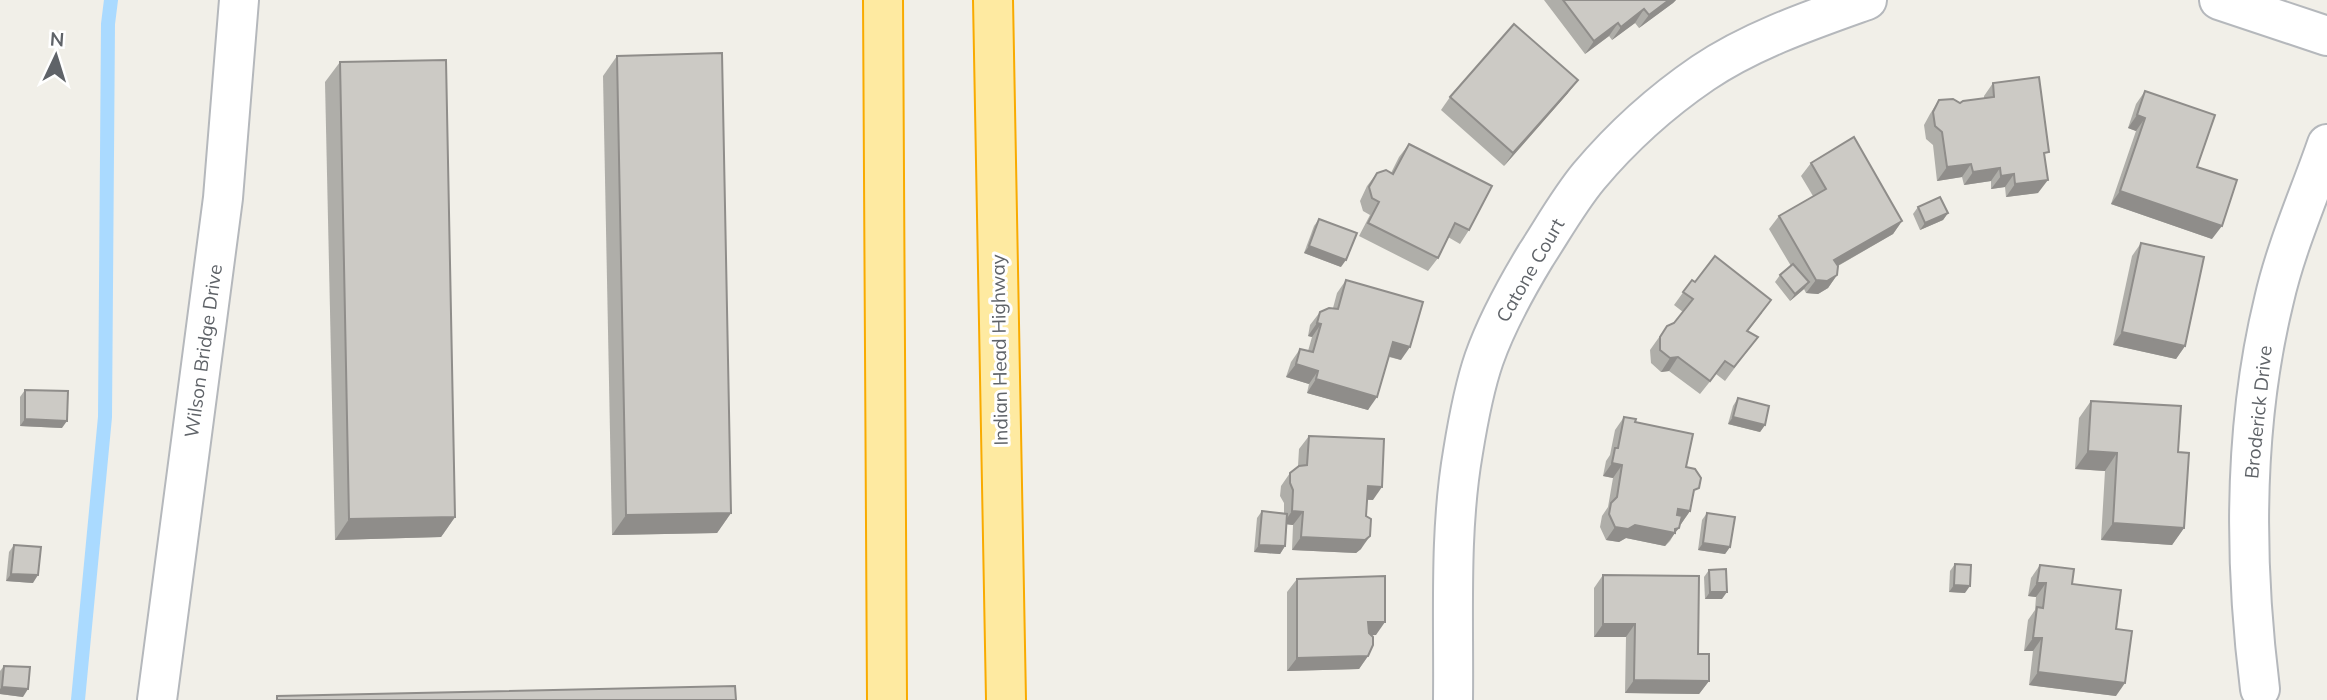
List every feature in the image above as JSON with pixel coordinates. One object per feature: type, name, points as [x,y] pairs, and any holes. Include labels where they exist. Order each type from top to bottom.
[{"type":"highway","points":[[883,0],[887,700]]},
{"type":"highway","name":"Indian Head Highway","points":[[993,0],[1006,700]]},
{"type":"street","name":"Wilson Bridge Drive","points":[[157,700],[223,198],[239,0]]},
{"type":"street","name":"Catone Court","points":[[1453,700],[1456,506],[1462,453],[1483,361],[1499,321],[1525,273],[1588,177],[1626,137],[1661,106],[1703,73],[1753,45],[1808,21],[1867,0]]},
{"type":"street","points":[[2219,0],[2327,36]]},
{"type":"street","name":"Broderick Drive","points":[[2260,690],[2250,596],[2248,536],[2253,442],[2265,339],[2287,253],[2327,144]]},
{"type":"building","points":[[1563,0],[1669,0],[1649,15],[1644,9],[1621,27],[1618,23],[1594,41]]},
{"type":"building","points":[[1514,24],[1578,80],[1513,153],[1450,97]]},
{"type":"building","points":[[722,53],[731,513],[626,515],[617,56]]},
{"type":"building","points":[[446,60],[455,517],[349,519],[340,62]]},
{"type":"building","points":[[2039,77],[2049,152],[2044,153],[2048,180],[2015,184],[2014,174],[2001,176],[2000,168],[1973,172],[1971,164],[1947,167],[1942,132],[1935,126],[1933,112],[1939,100],[1953,99],[1960,103],[1994,97],[1993,83]]},
{"type":"building","points":[[2145,91],[2215,115],[2197,167],[2237,180],[2222,226],[2120,191],[2145,118],[2137,115]]},
{"type":"building","points":[[1854,137],[1902,221],[1834,260],[1838,266],[1837,275],[1827,281],[1816,280],[1779,216],[1826,189],[1811,163]]},
{"type":"building","points":[[1409,144],[1492,186],[1469,230],[1455,223],[1438,258],[1368,223],[1379,202],[1372,198],[1369,187],[1377,173],[1386,170],[1393,174]]},
{"type":"building","points":[[1940,197],[1948,213],[1925,223],[1918,207]]},
{"type":"building","points":[[1319,219],[1357,233],[1346,260],[1309,246]]},
{"type":"building","points":[[2141,243],[2204,257],[2185,346],[2122,332]]},
{"type":"building","points":[[1715,256],[1771,300],[1747,331],[1758,337],[1734,367],[1725,361],[1710,381],[1678,357],[1670,358],[1660,350],[1660,337],[1693,299],[1683,292],[1692,280],[1695,282]]},
{"type":"building","points":[[1793,264],[1809,282],[1795,294],[1780,275]]},
{"type":"building","points":[[1346,280],[1423,302],[1410,347],[1393,342],[1377,397],[1316,379],[1318,371],[1296,364],[1300,349],[1313,352],[1321,324],[1317,323],[1320,312],[1329,308],[1338,309]]},
{"type":"building","points":[[25,390],[68,391],[67,421],[25,419]]},
{"type":"building","points":[[1738,398],[1769,406],[1765,425],[1733,417]]},
{"type":"building","points":[[2091,401],[2181,406],[2178,452],[2189,453],[2184,528],[2113,523],[2117,453],[2088,451]]},
{"type":"building","points":[[1624,417],[1636,419],[1635,422],[1693,434],[1686,467],[1695,469],[1701,478],[1699,488],[1694,490],[1690,511],[1678,509],[1677,515],[1682,516],[1675,533],[1635,525],[1628,529],[1615,527],[1609,514],[1611,503],[1617,497],[1622,465],[1612,463]]},
{"type":"building","points":[[1309,436],[1384,439],[1382,487],[1368,486],[1366,516],[1371,519],[1370,536],[1365,540],[1301,537],[1303,512],[1292,511],[1293,490],[1290,473],[1299,466],[1307,465]]},
{"type":"building","points":[[1262,511],[1287,514],[1285,546],[1259,545]]},
{"type":"building","points":[[1707,513],[1735,517],[1730,547],[1703,543]]},
{"type":"building","points":[[14,545],[41,547],[38,575],[11,574]]},
{"type":"building","points":[[1955,564],[1971,565],[1970,586],[1954,585]]},
{"type":"building","points":[[2040,565],[2074,569],[2072,584],[2121,590],[2116,629],[2132,631],[2125,683],[2038,672],[2042,638],[2033,638],[2037,607],[2043,608],[2046,583],[2037,583]]},
{"type":"building","points":[[1726,569],[1727,592],[1710,592],[1709,570]]},
{"type":"building","points":[[1603,575],[1699,576],[1698,654],[1709,654],[1709,681],[1634,680],[1635,624],[1603,624]]},
{"type":"building","points":[[1385,576],[1385,622],[1368,622],[1373,645],[1368,656],[1297,658],[1297,579]]},
{"type":"building","points":[[4,666],[30,667],[28,689],[2,687]]},
{"type":"building","points":[[735,686],[736,700],[277,700],[277,696]]},
{"type":"waterway","points":[[78,700],[105,417],[108,24],[111,0]]}]
